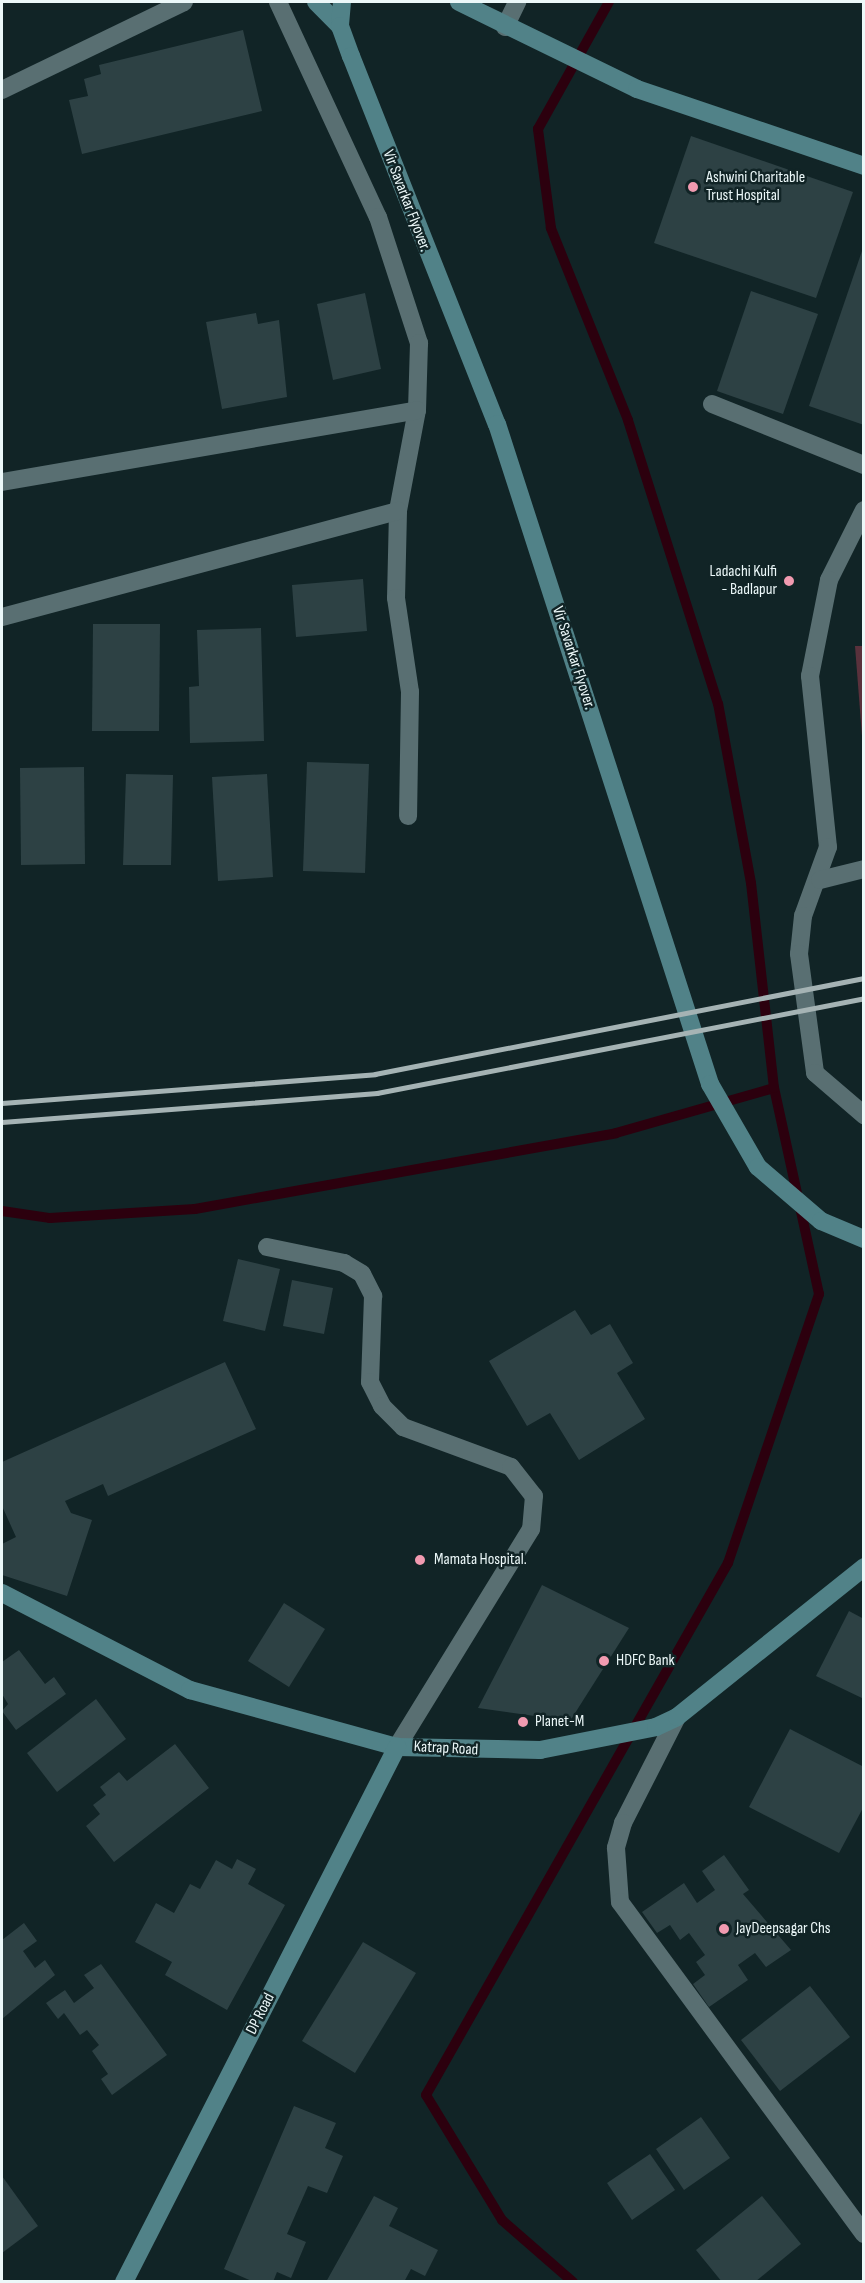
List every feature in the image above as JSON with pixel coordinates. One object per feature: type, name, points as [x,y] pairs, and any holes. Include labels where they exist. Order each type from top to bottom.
[{"type":"main road","points":[[316,2],[340,26]]},
{"type":"main road","points":[[340,26],[342,2]]},
{"type":"main road","points":[[459,2],[505,27],[527,35],[637,88],[864,166]]},
{"type":"main road","name":"Vir Savarkar Flyover.","points":[[340,26],[418,234],[497,424],[710,1084],[758,1167],[821,1221],[864,1239]]},
{"type":"main road","name":"Katrap Road","points":[[2,1593],[190,1690],[397,1747],[540,1750],[656,1727],[677,1717],[864,1567]]},
{"type":"main road","name":"DP Road","points":[[124,2282],[397,1747]]},
{"type":"street","points":[[2,90],[184,2]]},
{"type":"street","points":[[278,2],[378,217],[419,343],[417,410],[398,511],[396,598],[410,692],[408,816]]},
{"type":"street","points":[[505,27],[517,2]]},
{"type":"street","points":[[712,404],[864,465]]},
{"type":"street","points":[[2,482],[417,410]]},
{"type":"street","points":[[864,510],[829,580],[810,676],[828,847],[820,880],[803,916],[799,954],[808,1042],[815,1072],[864,1115]]},
{"type":"street","points":[[2,617],[398,511]]},
{"type":"street","points":[[820,880],[864,868]]},
{"type":"street","points":[[267,1247],[344,1263],[362,1274],[373,1296],[369,1382],[382,1406],[403,1427],[511,1467],[534,1496],[531,1529],[397,1747]]},
{"type":"street","points":[[677,1717],[623,1823],[616,1848],[620,1902],[864,2234]]},
{"type":"shaded area","points":[[855,646],[863,646],[863,749]]},
{"type":"building","points":[[243,30],[262,111],[82,154],[69,100],[88,96],[84,79],[101,74],[99,65]]},
{"type":"building","points":[[691,136],[853,192],[816,298],[654,243]]},
{"type":"building","points":[[864,248],[864,425],[809,406]]},
{"type":"building","points":[[751,291],[818,314],[783,414],[717,391]]},
{"type":"building","points":[[365,293],[381,369],[333,380],[317,304]]},
{"type":"building","points":[[256,313],[258,324],[279,320],[287,397],[222,409],[206,322]]},
{"type":"building","points":[[363,579],[367,631],[296,637],[292,585]]},
{"type":"building","points":[[93,624],[160,624],[159,731],[92,731]]},
{"type":"building","points":[[261,628],[264,741],[190,743],[189,687],[199,686],[197,630]]},
{"type":"building","points":[[307,762],[369,764],[365,873],[303,871]]},
{"type":"building","points":[[84,767],[85,864],[21,865],[20,768]]},
{"type":"building","points":[[126,774],[173,775],[171,865],[123,865]]},
{"type":"building","points":[[267,774],[273,877],[218,881],[212,777]]},
{"type":"building","points":[[238,1259],[280,1269],[265,1331],[223,1321]]},
{"type":"building","points":[[292,1280],[333,1288],[324,1334],[283,1326]]},
{"type":"building","points":[[575,1310],[591,1335],[610,1324],[633,1363],[617,1373],[645,1419],[579,1460],[550,1413],[527,1426],[489,1361]]},
{"type":"building","points":[[225,1362],[256,1429],[108,1496],[103,1484],[65,1501],[71,1513],[92,1520],[67,1596],[2,1575],[2,1544],[16,1537],[2,1506],[2,1462]]},
{"type":"building","points":[[542,1585],[629,1628],[570,1721],[478,1708]]},
{"type":"building","points":[[284,1603],[325,1629],[289,1687],[248,1661]]},
{"type":"building","points":[[849,1611],[864,1619],[864,1699],[816,1676]]},
{"type":"building","points":[[19,1650],[45,1684],[54,1677],[66,1694],[16,1730],[2,1711],[8,1704],[2,1694],[2,1662]]},
{"type":"building","points":[[96,1699],[126,1739],[57,1792],[27,1753]]},
{"type":"building","points":[[790,1729],[864,1767],[864,1806],[839,1853],[749,1807]]},
{"type":"building","points":[[175,1744],[209,1788],[114,1862],[86,1826],[100,1814],[93,1805],[106,1795],[100,1787],[119,1772],[127,1781]]},
{"type":"building","name":"JayDeepsagar Chs","points":[[724,1855],[749,1890],[743,1894],[791,1950],[766,1967],[755,1953],[738,1965],[748,1980],[709,2007],[693,1984],[705,1975],[696,1962],[705,1955],[689,1933],[680,1940],[670,1925],[657,1933],[642,1912],[684,1883],[697,1903],[715,1890],[702,1871]]},
{"type":"building","points":[[237,1859],[256,1869],[248,1884],[285,1905],[227,2010],[165,1975],[172,1962],[135,1942],[156,1903],[174,1913],[190,1884],[200,1889],[216,1860],[232,1869]]},
{"type":"building","points":[[24,1923],[37,1941],[23,1951],[35,1968],[45,1960],[55,1975],[2,2019],[2,1940]]},
{"type":"building","points":[[363,1942],[416,1973],[355,2073],[302,2041]]},
{"type":"building","points":[[101,1964],[167,2055],[112,2095],[101,2079],[108,2074],[92,2051],[99,2045],[87,2030],[80,2035],[64,2013],[58,2019],[46,2003],[65,1990],[74,2003],[94,1988],[84,1975]]},
{"type":"building","points":[[810,1986],[850,2037],[780,2091],[741,2040]]},
{"type":"building","points":[[294,2106],[336,2123],[325,2148],[343,2156],[327,2193],[308,2186],[287,2234],[306,2242],[291,2278],[277,2272],[273,2282],[254,2282],[224,2269]]},
{"type":"building","points":[[701,2117],[730,2158],[684,2190],[656,2149]]},
{"type":"building","points":[[650,2154],[675,2190],[632,2220],[607,2183]]},
{"type":"building","points":[[2,2176],[38,2226],[2,2253]]},
{"type":"building","points":[[374,2196],[398,2208],[389,2226],[438,2250],[425,2276],[411,2269],[404,2282],[326,2282]]},
{"type":"building","points":[[762,2196],[801,2244],[755,2282],[722,2282],[696,2250]]},
{"type":"waterway","points":[[573,2282],[502,2220],[426,2095],[728,1563],[819,1294],[774,1088],[751,883],[718,704],[628,420],[551,228],[538,129],[609,2]]},
{"type":"waterway","points":[[2,1211],[50,1218],[195,1209],[616,1133],[774,1088]]},
{"type":"railway","points":[[2,1103],[375,1074],[864,978]]},
{"type":"railway","points":[[2,1122],[377,1093],[864,998]]},
{"type":"place","name":"Ashwini Charitable Trust Hospital","points":[[693,187]]},
{"type":"place","name":"Ladachi Kulfi - Badlapur","points":[[789,581]]},
{"type":"place","name":"Mamata Hospital.","points":[[420,1560]]},
{"type":"place","name":"HDFC Bank","points":[[604,1661]]},
{"type":"place","name":"Planet-M","points":[[523,1722]]},
{"type":"place","name":"JayDeepsagar Chs","points":[[724,1929]]}]
